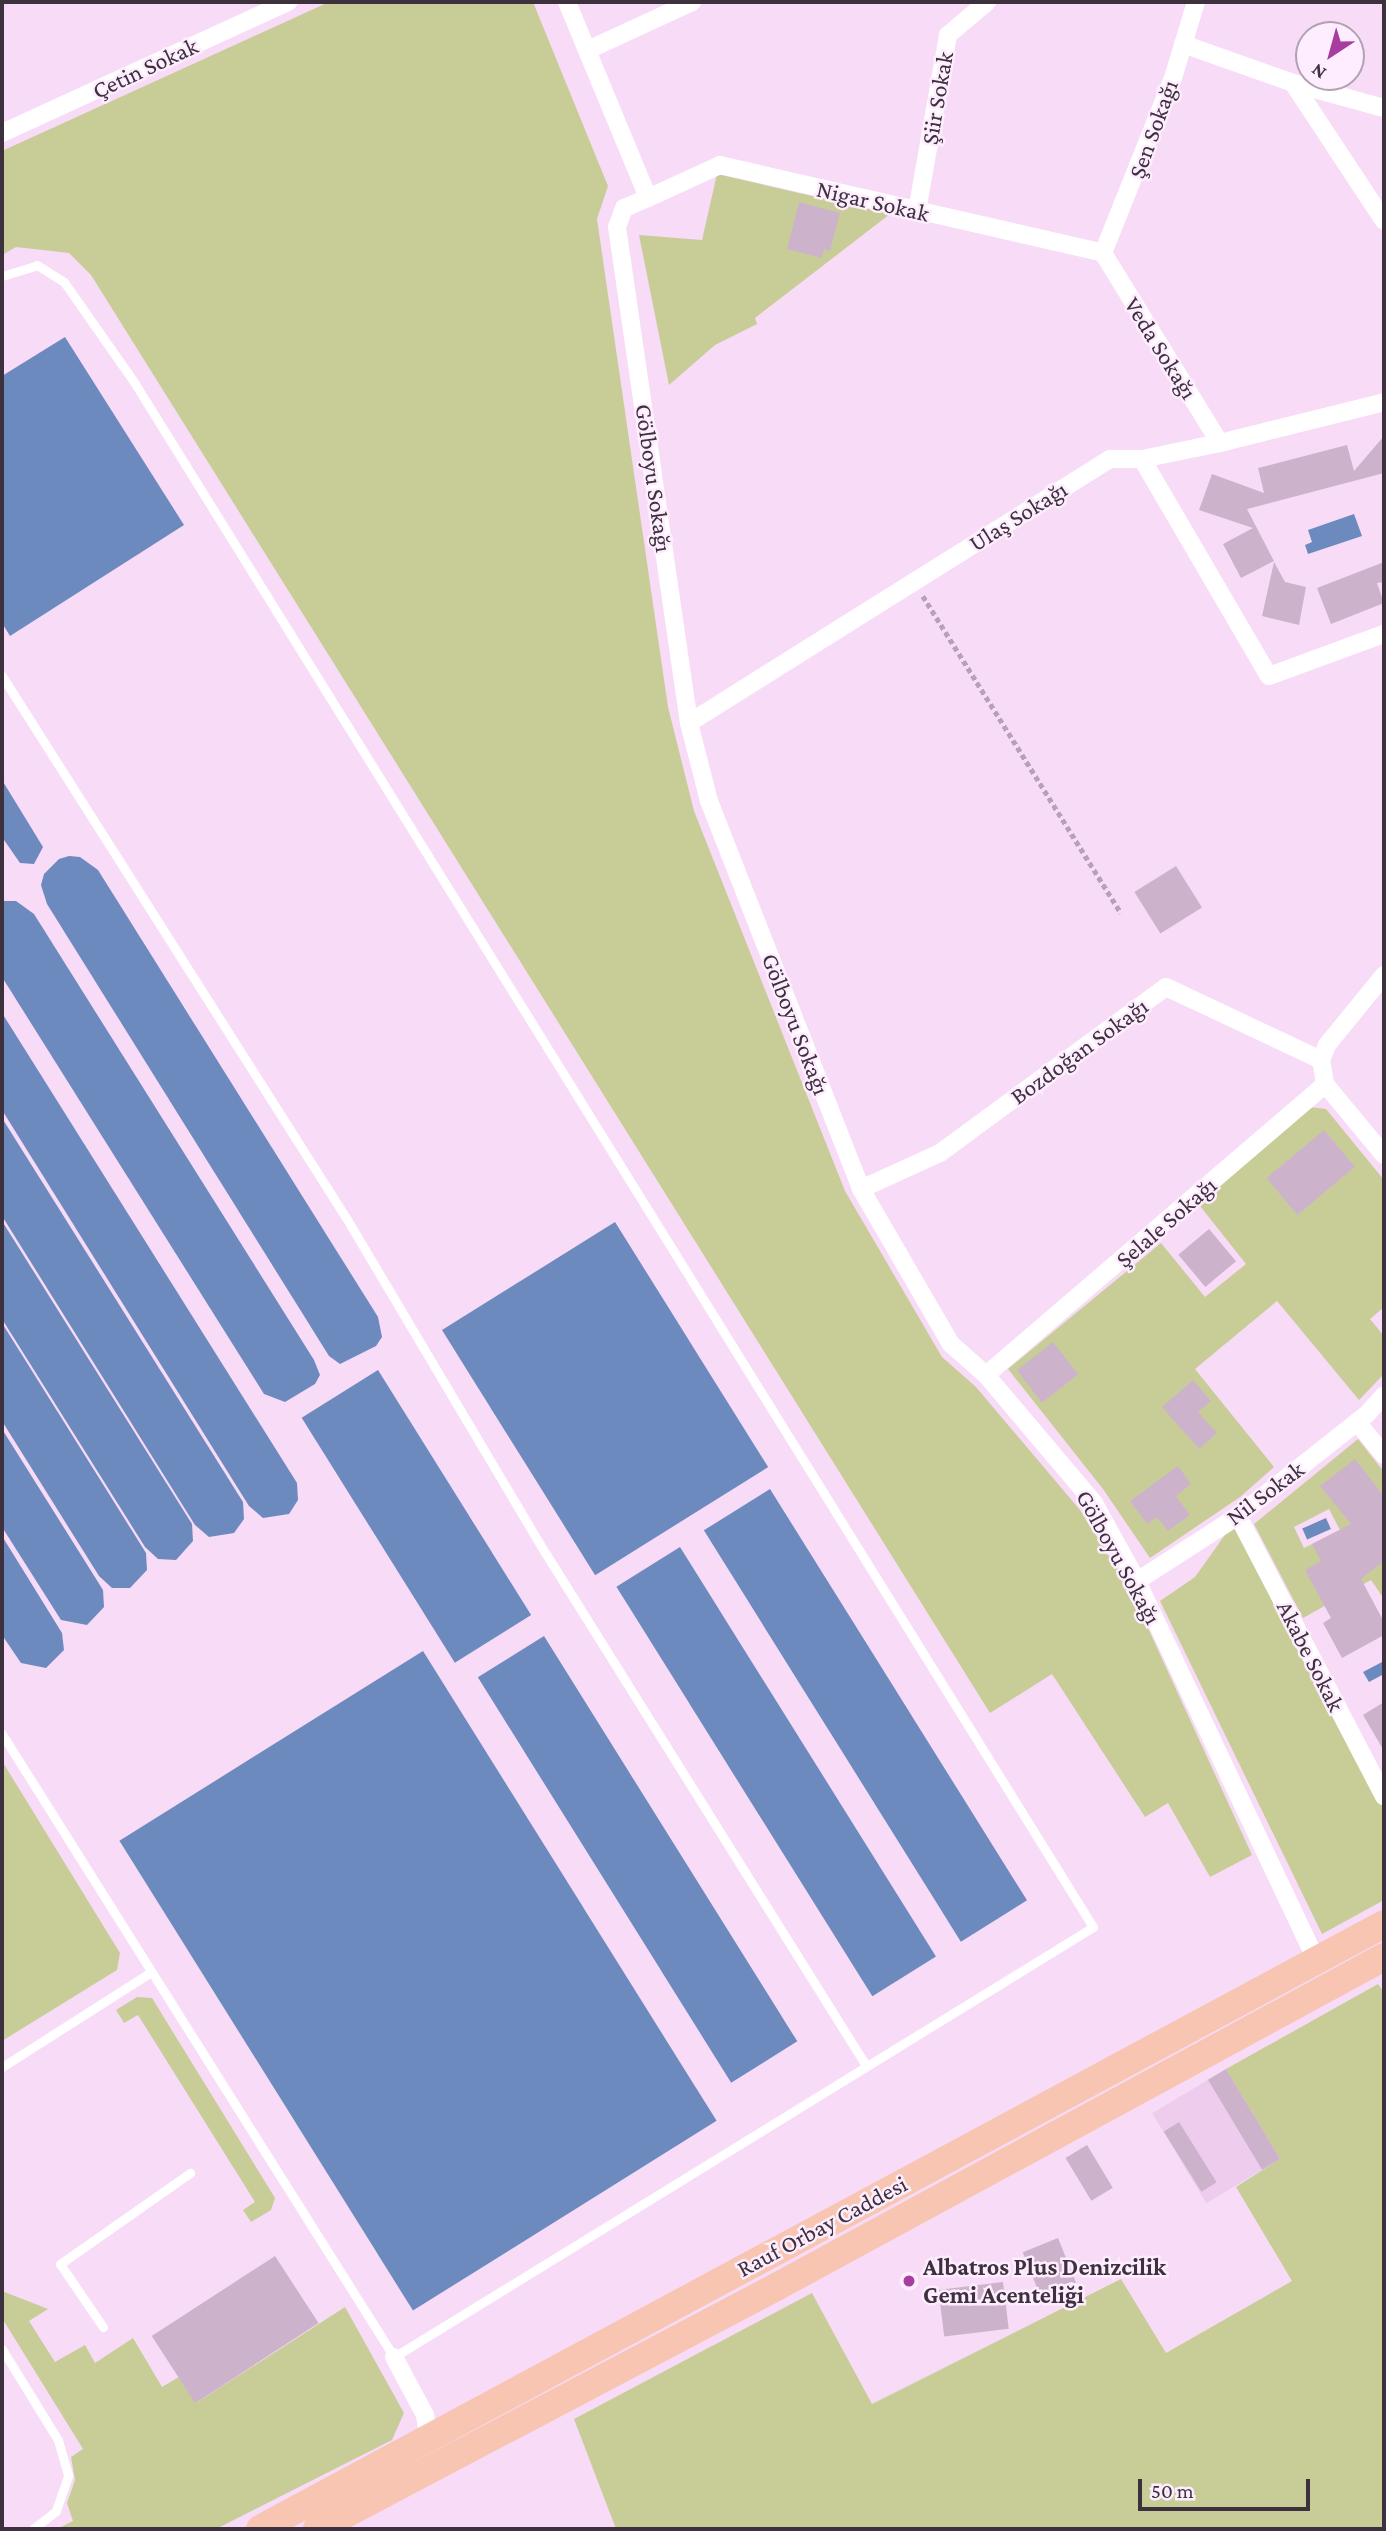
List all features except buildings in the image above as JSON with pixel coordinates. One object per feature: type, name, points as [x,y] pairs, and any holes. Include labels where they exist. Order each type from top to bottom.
[{"type":"main road","name":"Rauf Orbay Caddesi","points":[[317,2529],[436,2452],[1384,1924]]},
{"type":"main road","name":"Rauf Orbay Caddesi","points":[[260,2529],[436,2452],[1384,1957]]},
{"type":"street","name":"Çetin Sokak","points":[[2,133],[288,2]]},
{"type":"street","points":[[567,2],[648,198]]},
{"type":"street","points":[[588,50],[692,2]]},
{"type":"street","name":"Şiir Sokak","points":[[917,211],[948,35],[986,2]]},
{"type":"street","name":"Şen Sokağı","points":[[1103,253],[1183,44],[1196,2]]},
{"type":"street","points":[[1183,44],[1293,83],[1384,108]]},
{"type":"street","points":[[1293,83],[1384,221]]},
{"type":"street","name":"Nigar Sokak","points":[[648,198],[720,165],[1103,253]]},
{"type":"street","name":"Gölboyu Sokağı","points":[[648,198],[624,208],[617,226],[689,723],[709,801],[861,1189],[951,1344],[986,1375],[1094,1503],[1137,1581],[1317,1961]]},
{"type":"street","name":"Veda Sokağı","points":[[1103,253],[1220,443]]},
{"type":"street","name":"Ulaş Sokağı","points":[[689,723],[1110,459],[1142,459],[1220,443],[1384,402]]},
{"type":"street","points":[[1142,459],[1269,676],[1384,634]]},
{"type":"street","points":[[1384,975],[1327,1045],[1321,1060],[1325,1084],[1384,1155]]},
{"type":"street","name":"Bozdoğan Sokağı","points":[[861,1189],[940,1153],[1166,987],[1321,1060]]},
{"type":"street","name":"Şelale Sokağı","points":[[986,1375],[1325,1084]]},
{"type":"street","name":"Nil Sokak","points":[[1137,1581],[1238,1516],[1357,1422],[1384,1395]]},
{"type":"street","points":[[1357,1422],[1384,1455]]},
{"type":"street","name":"Akabe Sokak","points":[[1238,1516],[1384,1796]]},
{"type":"street","points":[[394,2357],[425,2415],[436,2452]]},
{"type":"lane","points":[[2,276],[37,265],[57,276],[134,382],[1093,1927],[865,2064],[394,2357],[2,1734]]},
{"type":"lane","points":[[2,677],[348,1221],[547,1554],[865,2064]]},
{"type":"lane","points":[[2,2067],[151,1972]]},
{"type":"lane","points":[[103,2327],[60,2264],[191,2173]]},
{"type":"lane","points":[[2,2349],[58,2440],[68,2476],[56,2511],[33,2529]]},
{"type":"path","points":[[914,582],[1121,913]]},
{"type":"shaded area","points":[[1226,2069],[1280,2159],[1206,2203],[1152,2113]]},
{"type":"green space","points":[[329,2],[533,2],[608,186],[597,219],[668,707],[694,811],[845,1191],[942,1357],[976,1387],[1080,1510],[1131,1591],[1252,1855],[1210,1877],[1168,1803],[1145,1817],[1052,1674],[990,1713],[91,275],[69,253],[16,247],[2,255],[2,151]]},
{"type":"green space","points":[[717,174],[890,214],[755,318],[757,324],[715,345],[669,385],[639,235],[702,240]]},
{"type":"green space","points":[[1309,1107],[1326,1109],[1384,1180],[1384,1307],[1370,1319],[1384,1336],[1384,1374],[1359,1400],[1277,1301],[1195,1369],[1274,1467],[1240,1497],[1150,1558],[1103,1489],[1008,1369],[1161,1243],[1205,1297],[1246,1264],[1200,1206],[1210,1192]]},
{"type":"green space","points":[[1358,1439],[1384,1472],[1384,1599],[1371,1580],[1303,1618],[1254,1524]],"holes":[[[1329,1509],[1340,1530],[1304,1548],[1294,1527]]]},
{"type":"green space","points":[[1237,1527],[1374,1796],[1384,1807],[1384,1900],[1322,1934],[1160,1601],[1195,1577],[1227,1532]]},
{"type":"green space","points":[[2,1761],[120,1953],[117,1970],[2,2041]]},
{"type":"green space","points":[[1378,1984],[1384,1992],[1384,2529],[616,2529],[574,2419],[812,2293],[872,2404],[1121,2279],[1166,2353],[1292,2281],[1236,2187],[1280,2159],[1226,2069]]},
{"type":"green space","points":[[137,1997],[152,1998],[275,2198],[271,2210],[251,2222],[243,2210],[255,2202],[138,2015],[124,2023],[116,2010]]},
{"type":"green space","points":[[2,2291],[48,2309],[29,2321],[55,2362],[85,2345],[95,2363],[133,2338],[162,2387],[179,2377],[196,2403],[345,2307],[404,2413],[392,2440],[216,2529],[57,2529],[73,2521],[67,2503],[75,2480],[71,2457],[83,2449],[2,2318]]},
{"type":"water","points":[[65,337],[184,525],[10,636],[2,623],[2,376]]},
{"type":"water","points":[[1354,514],[1362,536],[1308,554],[1305,545],[1312,542],[1308,530]]},
{"type":"water","points":[[2,780],[43,847],[34,864],[20,863],[2,837]]},
{"type":"water","points":[[80,857],[98,870],[378,1317],[382,1337],[376,1346],[340,1364],[329,1356],[47,904],[41,885],[44,874],[59,859]]},
{"type":"water","points":[[2,901],[16,901],[34,914],[314,1360],[320,1375],[315,1384],[285,1402],[264,1394],[2,977]]},
{"type":"water","points":[[2,1013],[297,1483],[298,1500],[289,1514],[263,1518],[249,1506],[2,1110]]},
{"type":"water","points":[[2,1118],[243,1502],[244,1519],[234,1533],[209,1537],[195,1525],[2,1216]]},
{"type":"water","points":[[2,1221],[192,1524],[193,1541],[176,1560],[158,1559],[145,1547],[2,1319]]},
{"type":"water","points":[[615,1222],[768,1467],[595,1575],[442,1330]]},
{"type":"water","points":[[2,1323],[146,1553],[147,1570],[130,1588],[112,1588],[99,1576],[2,1421]]},
{"type":"water","points":[[378,1370],[531,1615],[455,1663],[302,1418]]},
{"type":"water","points":[[2,1429],[103,1590],[104,1607],[87,1625],[61,1620],[2,1527]]},
{"type":"water","points":[[770,1489],[1027,1900],[961,1942],[704,1530]]},
{"type":"water","points":[[1326,1518],[1331,1529],[1307,1540],[1302,1529]]},
{"type":"water","points":[[2,1536],[62,1633],[64,1650],[46,1668],[21,1663],[2,1635]]},
{"type":"water","points":[[680,1547],[936,1957],[872,1996],[616,1587]]},
{"type":"water","points":[[544,1636],[797,2041],[731,2083],[478,1677]]},
{"type":"water","points":[[423,1651],[717,2121],[413,2311],[119,1841]]},
{"type":"water","points":[[1384,1661],[1384,1674],[1369,1682],[1363,1672]]},
{"type":"place","name":"Albatros Plus Denizcilik Gemi Acenteliği","points":[[909,2281]]}]
